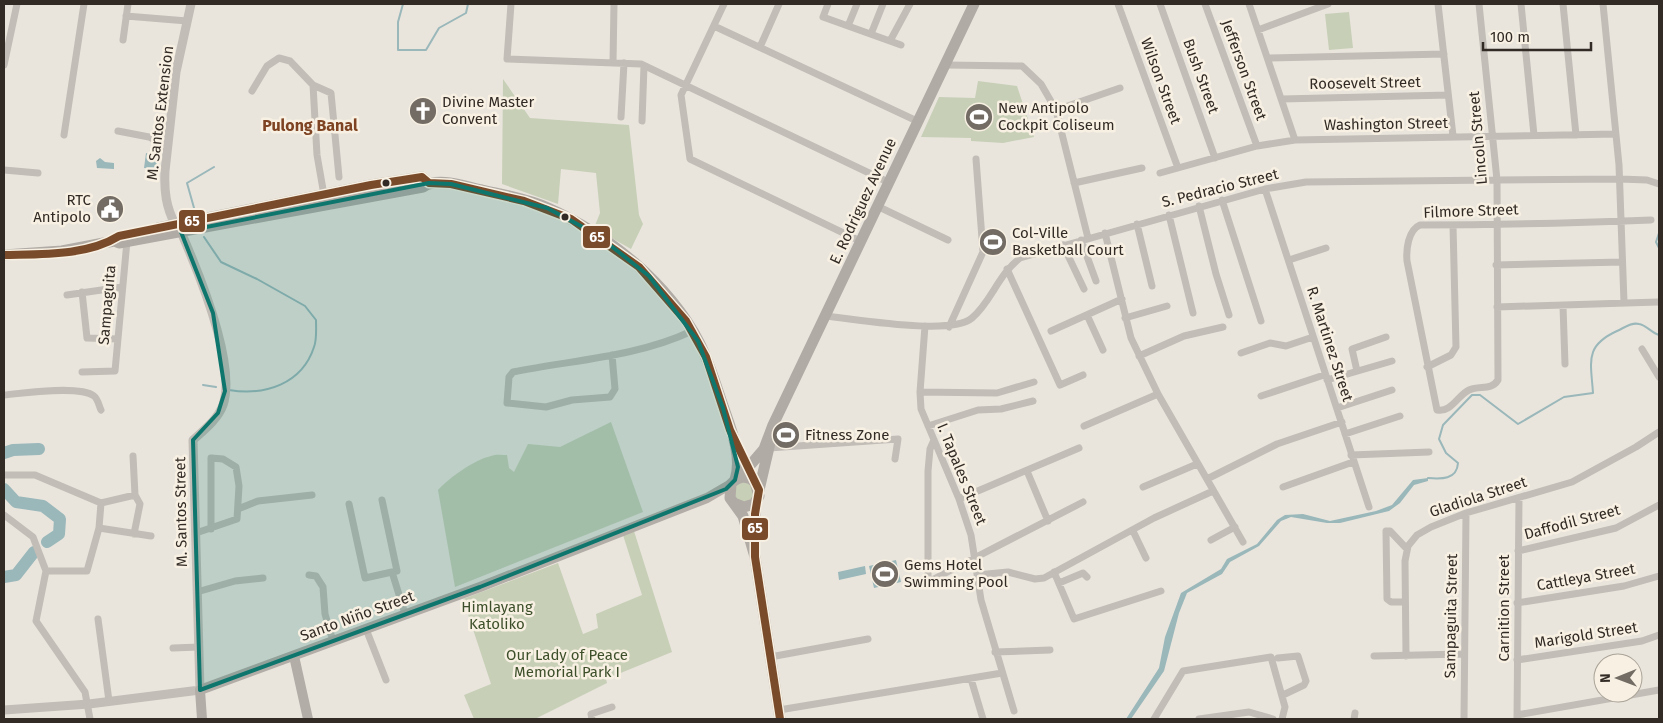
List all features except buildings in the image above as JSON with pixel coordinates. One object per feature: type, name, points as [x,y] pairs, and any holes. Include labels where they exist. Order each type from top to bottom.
[{"type":"main road","name":"E. Rodriguez Avenue","points":[[738,477],[764,449],[780,410],[974,4]]},
{"type":"main road","points":[[4,255],[62,251],[114,241],[119,243],[126,242],[178,228],[324,195],[422,177],[429,183]]},
{"type":"main road","points":[[114,241],[119,236],[423,187],[429,183],[451,184],[504,195],[547,208],[572,219],[604,240],[644,272],[692,331],[706,357],[730,430],[738,467],[738,477],[729,495],[745,523],[755,557],[780,715]]},
{"type":"main road","name":"E. Rodriguez Avenue","points":[[755,557],[758,495],[780,410]]},
{"type":"main road","points":[[730,430],[738,477]]},
{"type":"main road","points":[[733,502],[744,507],[758,495],[752,479],[738,477]]},
{"type":"main road","name":"Santo Niño Street","points":[[200,690],[480,587],[707,498],[738,477]]},
{"type":"main road","name":"Santo Niño Street","points":[[707,498],[722,498],[733,502]]},
{"type":"main road","points":[[294,656],[308,719]]},
{"type":"main road","name":"M. Santos Street","points":[[200,690],[202,719]]},
{"type":"street","points":[[4,65],[17,4]]},
{"type":"street","points":[[64,134],[84,4]]},
{"type":"street","points":[[123,40],[128,4]]},
{"type":"street","name":"M. Santos Extension","points":[[178,228],[168,211],[164,188],[176,72],[191,4]]},
{"type":"street","points":[[511,4],[507,59],[624,63],[644,66],[888,182]]},
{"type":"street","points":[[613,63],[614,4]]},
{"type":"street","points":[[724,4],[681,95],[690,159],[860,241]]},
{"type":"street","points":[[760,47],[779,4]]},
{"type":"street","points":[[828,4],[823,17],[901,45]]},
{"type":"street","points":[[848,26],[857,4]]},
{"type":"street","points":[[871,34],[883,4]]},
{"type":"street","points":[[890,41],[910,4]]},
{"type":"street","name":"Wilson Street","points":[[1118,4],[1178,168]]},
{"type":"street","name":"Bush Street","points":[[1160,4],[1215,158]]},
{"type":"street","name":"Jefferson Street","points":[[1205,4],[1257,146]]},
{"type":"street","points":[[1249,4],[1295,140]]},
{"type":"street","points":[[1258,30],[1328,4]]},
{"type":"street","points":[[1438,4],[1453,136]]},
{"type":"street","name":"Lincoln Street","points":[[1435,405],[1437,410],[1444,410],[1469,390],[1490,387],[1498,380],[1496,180],[1479,4]]},
{"type":"street","points":[[1521,4],[1534,135]]},
{"type":"street","points":[[1563,4],[1576,135]]},
{"type":"street","points":[[1603,4],[1620,179],[1624,302]]},
{"type":"street","points":[[126,16],[187,21]]},
{"type":"street","points":[[714,26],[918,121]]},
{"type":"street","points":[[1268,58],[1444,54]]},
{"type":"street","points":[[252,91],[267,66],[279,58],[290,61],[313,85],[331,94],[339,177]]},
{"type":"street","points":[[621,117],[624,63]]},
{"type":"street","points":[[946,64],[1022,66],[1041,84],[1056,110],[1074,183],[1084,239],[1096,281]]},
{"type":"street","points":[[642,121],[644,66]]},
{"type":"street","points":[[313,85],[317,155],[324,195]]},
{"type":"street","points":[[1056,110],[1120,88]]},
{"type":"street","name":"Roosevelt Street","points":[[1282,99],[1448,95]]},
{"type":"street","points":[[118,131],[149,137],[168,148]]},
{"type":"street","name":"Washington Street","points":[[1160,173],[1257,146],[1295,140],[1616,134]]},
{"type":"street","points":[[949,327],[983,252],[976,159]]},
{"type":"street","points":[[1074,183],[1142,168]]},
{"type":"street","points":[[4,170],[38,173]]},
{"type":"street","name":"S. Pedracio Street","points":[[825,316],[925,326],[949,327],[961,325],[976,314],[1007,269],[1020,258],[1265,188],[1306,182],[1496,180],[1620,179],[1647,180],[1659,184]]},
{"type":"street","name":"R. Martinez Street","points":[[1265,188],[1325,378],[1342,422],[1352,459],[1369,508]]},
{"type":"street","points":[[1222,200],[1261,321]]},
{"type":"street","points":[[877,206],[948,240]]},
{"type":"street","points":[[1199,206],[1229,315]]},
{"type":"street","points":[[1169,215],[1193,313]]},
{"type":"street","name":"Filmore Street","points":[[1435,405],[1406,252],[1412,231],[1417,226],[1651,220]]},
{"type":"street","points":[[1137,224],[1152,286]]},
{"type":"street","points":[[1427,367],[1451,355],[1456,347],[1453,225]]},
{"type":"street","name":"M. Santos Street","points":[[178,228],[213,313],[223,364],[224,382],[223,404],[218,413],[194,440],[200,690]]},
{"type":"street","points":[[1106,233],[1125,318],[1139,356],[1197,464],[1243,542]]},
{"type":"street","name":"Sampaguita","points":[[82,372],[115,371],[126,242]]},
{"type":"street","points":[[1063,245],[1084,289]]},
{"type":"street","points":[[1288,260],[1326,248]]},
{"type":"street","points":[[1496,265],[1622,262]]},
{"type":"street","points":[[1007,269],[1060,385],[1083,375]]},
{"type":"street","points":[[67,295],[122,288]]},
{"type":"street","points":[[82,292],[87,338],[118,339]]},
{"type":"street","points":[[1051,331],[1122,299]]},
{"type":"street","points":[[1497,307],[1658,302]]},
{"type":"street","points":[[1125,318],[1167,306]]},
{"type":"street","points":[[1563,306],[1565,364]]},
{"type":"street","points":[[1087,315],[1103,350]]},
{"type":"street","name":"I. Tapales Street","points":[[925,326],[920,392],[921,409],[959,499],[976,556],[980,600],[1014,711]]},
{"type":"street","points":[[1139,356],[1184,336],[1223,327]]},
{"type":"street","points":[[612,355],[615,389],[610,397],[572,400],[546,407],[507,403],[508,377],[513,372],[612,355],[675,339],[692,331]]},
{"type":"street","points":[[1241,353],[1270,343],[1286,346],[1313,337]]},
{"type":"street","points":[[1357,371],[1352,349],[1386,337]]},
{"type":"street","points":[[1642,349],[1659,377]]},
{"type":"street","points":[[1261,396],[1392,361]]},
{"type":"street","points":[[920,392],[997,393],[1034,382]]},
{"type":"street","points":[[4,395],[58,390],[88,394],[96,399],[101,410]]},
{"type":"street","points":[[1337,408],[1392,390]]},
{"type":"street","points":[[1084,426],[1158,394]]},
{"type":"street","points":[[928,426],[978,410],[1001,408],[1033,401]]},
{"type":"street","points":[[1345,434],[1400,416]]},
{"type":"street","points":[[1206,479],[1277,444],[1342,422]]},
{"type":"street","name":"Gladiola Street","points":[[1407,549],[1417,535],[1431,526],[1572,482],[1620,457],[1659,432]]},
{"type":"street","points":[[769,448],[898,439],[895,460]]},
{"type":"street","points":[[934,440],[930,449],[928,472],[928,582],[1084,502]]},
{"type":"street","points":[[959,499],[1079,448]]},
{"type":"street","points":[[1283,487],[1352,459],[1429,452]]},
{"type":"street","points":[[133,456],[135,494],[140,504],[134,534]]},
{"type":"street","points":[[196,533],[211,529],[237,519],[236,467],[223,459],[211,458],[211,529]]},
{"type":"street","points":[[1143,487],[1197,464]]},
{"type":"street","points":[[1027,471],[1048,520]]},
{"type":"street","points":[[4,476],[35,475],[101,503],[135,494]]},
{"type":"street","points":[[977,575],[1008,572],[1035,580],[1133,531],[1154,518],[1214,491]]},
{"type":"street","points":[[238,509],[258,501],[312,494]]},
{"type":"street","name":"Carnition Street","points":[[1517,717],[1519,498]]},
{"type":"street","points":[[349,504],[365,578],[398,570],[382,500]]},
{"type":"street","points":[[46,571],[87,571],[98,528],[101,503]]},
{"type":"street","name":"Daffodil Street","points":[[1518,551],[1616,528],[1659,505]]},
{"type":"street","name":"Sampaguita Street","points":[[1464,719],[1466,514]]},
{"type":"street","points":[[4,515],[33,537],[46,571],[36,621],[85,692],[89,704],[90,719]]},
{"type":"street","points":[[1210,540],[1235,527]]},
{"type":"street","points":[[98,528],[151,536]]},
{"type":"street","points":[[1133,531],[1146,558]]},
{"type":"street","points":[[1405,602],[1391,602],[1387,599],[1386,531],[1390,531],[1407,549],[1404,561],[1405,602],[1406,656]]},
{"type":"street","points":[[392,572],[405,614]]},
{"type":"street","points":[[1054,572],[1074,619],[1162,591]]},
{"type":"street","points":[[1059,583],[1083,573],[1087,577]]},
{"type":"street","points":[[309,575],[316,576],[321,581],[324,611],[333,641]]},
{"type":"street","name":"Cattleya Street","points":[[1517,603],[1624,586],[1659,576]]},
{"type":"street","points":[[197,592],[235,581],[263,578]]},
{"type":"street","points":[[98,619],[109,701]]},
{"type":"street","points":[[366,629],[386,680]]},
{"type":"street","name":"Marigold Street","points":[[1517,660],[1642,641],[1659,635]]},
{"type":"street","points":[[770,657],[868,639]]},
{"type":"street","points":[[173,648],[199,647]]},
{"type":"street","points":[[995,652],[1050,650]]},
{"type":"street","points":[[1154,719],[1183,671],[1306,654]]},
{"type":"street","points":[[1374,656],[1464,654]]},
{"type":"street","points":[[1283,695],[1306,683],[1299,658],[1296,655]]},
{"type":"street","points":[[1274,658],[1283,695],[1285,712],[1282,719]]},
{"type":"street","points":[[780,715],[1002,673]]},
{"type":"street","points":[[972,679],[983,719]]},
{"type":"street","name":"Santo Niño Street","points":[[4,710],[89,704],[200,690]]},
{"type":"street","points":[[1517,717],[1659,690]]},
{"type":"street","points":[[592,719],[591,714],[612,707]]},
{"type":"street","points":[[1199,719],[1249,712],[1273,719]]},
{"type":"highlighted area","points":[[429,183],[451,184],[547,208],[596,234],[649,276],[698,341],[723,408],[738,467],[735,480],[726,489],[480,587],[200,690],[193,440],[218,413],[225,391],[213,313],[181,232]]},
{"type":"green space","points":[[1349,12],[1353,48],[1329,50],[1325,14]]},
{"type":"green space","points":[[503,79],[530,118],[629,125],[639,215],[643,224],[631,249],[594,228],[600,213],[596,173],[561,169],[558,204],[502,184]]},
{"type":"green space","name":"New Antipolo Cockpit Coliseum","points":[[978,81],[1017,86],[1034,137],[1003,143],[971,141],[971,138],[921,137],[939,97],[975,98]]},
{"type":"green space","points":[[611,422],[643,512],[455,587],[438,490],[462,470],[484,458],[495,455],[507,455],[509,468],[514,472],[528,444],[560,447]]},
{"type":"green space","points":[[744,482],[751,485],[754,492],[751,499],[744,502],[737,499],[734,492],[737,485]]},
{"type":"green space","name":"Our Lady of Peace Memorial Park I","points":[[634,531],[672,652],[606,679],[607,683],[535,719],[474,719],[464,695],[491,684],[463,599],[558,563],[583,634],[598,628],[596,614],[642,595],[623,535]]},
{"type":"water","points":[[150,150],[158,154],[156,169],[144,168],[146,153],[149,154]]},
{"type":"water","points":[[100,158],[105,162],[114,163],[114,169],[97,168],[96,161]]},
{"type":"water","points":[[1428,478],[1428,481],[1414,485],[1400,503],[1389,511],[1340,523],[1327,523],[1291,517],[1281,521],[1259,546],[1230,562],[1222,574],[1187,593],[1179,613],[1164,671],[1131,719],[1126,719],[1159,668],[1165,637],[1181,593],[1221,569],[1227,559],[1257,544],[1277,520],[1285,515],[1303,514],[1330,521],[1376,511],[1392,505],[1413,480]]},
{"type":"water","name":"Gems Hotel Swimming Pool","points":[[896,560],[901,582],[874,588],[869,566]]},
{"type":"water","points":[[865,566],[866,574],[839,580],[838,572]]},
{"type":"waterway","points":[[403,4],[398,22],[398,50],[426,50],[439,28],[466,13],[468,4]]},
{"type":"waterway","points":[[196,215],[187,183],[214,167]]},
{"type":"waterway","points":[[1659,233],[1656,242],[1659,248]]},
{"type":"waterway","points":[[204,237],[221,262],[257,279],[305,306],[316,320],[314,347],[301,370],[280,385],[269,389],[256,391],[229,390]]},
{"type":"waterway","points":[[1428,478],[1447,477],[1455,473],[1458,463],[1446,453],[1439,439],[1443,425],[1472,395],[1480,395],[1518,424],[1564,397],[1593,393],[1592,356],[1594,349],[1606,337],[1633,324],[1642,325],[1659,335]]},
{"type":"waterway","points":[[203,385],[216,387]]},
{"type":"waterway","points":[[4,453],[13,450],[39,449]]},
{"type":"waterway","points":[[4,489],[16,502],[43,506],[60,519],[59,534],[47,542]]},
{"type":"waterway","points":[[4,577],[16,575],[34,552]]},
{"type":"transit line","name":"65","points":[[4,255],[78,251],[106,243],[119,236],[371,185],[422,177],[429,183],[451,184],[524,201],[571,219],[639,267],[686,321],[706,357],[730,430],[759,490],[755,514],[755,557],[780,719]]},
{"type":"place","name":"Divine Master Convent","points":[[423,111]]},
{"type":"place","name":"New Antipolo Cockpit Coliseum","points":[[979,117]]},
{"type":"place","name":"RTC Antipolo","points":[[110,209]]},
{"type":"place","name":"Col-Ville Basketball Court","points":[[993,242]]},
{"type":"place","name":"Fitness Zone","points":[[786,435]]},
{"type":"place","name":"Gems Hotel Swimming Pool","points":[[885,574]]},
{"type":"district","name":"Pulong Banal","points":[[310,125]]},
{"type":"park label","name":"Himlayang Katoliko","points":[[497,616]]}]
